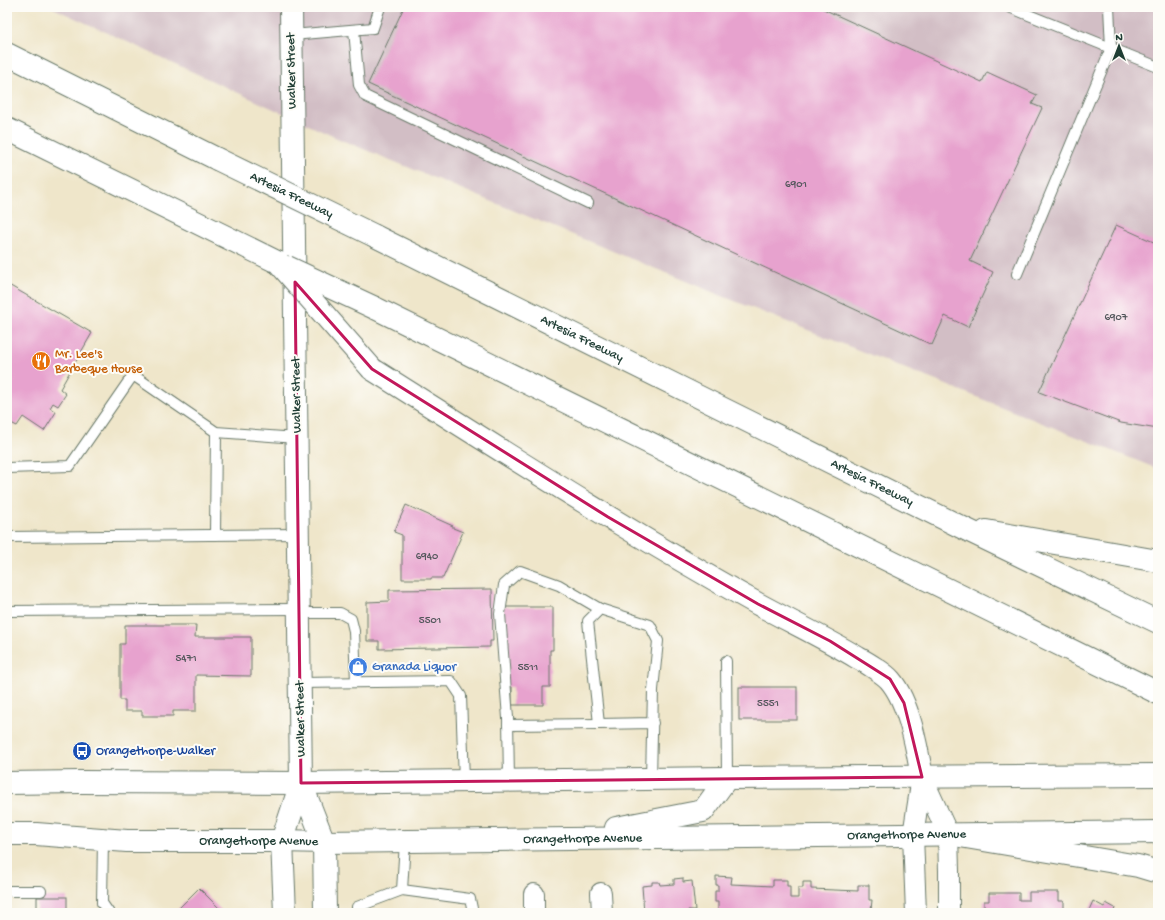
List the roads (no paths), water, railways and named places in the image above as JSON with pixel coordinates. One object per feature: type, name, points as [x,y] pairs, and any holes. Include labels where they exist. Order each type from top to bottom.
[{"type":"main road","name":"Walker Street","points":[[292,7],[302,783],[324,842],[325,913]]},
{"type":"main road","name":"Artesia Freeway","points":[[7,54],[959,526],[1158,622]]},
{"type":"main road","points":[[7,129],[1158,693]]},
{"type":"main road","points":[[279,263],[372,369],[608,517],[758,604],[830,641],[890,679],[904,703],[917,748],[922,777]]},
{"type":"main road","points":[[959,526],[1158,561]]},
{"type":"main road","points":[[7,783],[302,783],[1158,775]]},
{"type":"main road","points":[[566,839],[703,810],[727,778]]},
{"type":"main road","name":"Walker Street","points":[[285,913],[282,841],[302,783]]},
{"type":"main road","name":"Orangethorpe Avenue","points":[[7,834],[36,834],[127,841],[405,842],[1158,832]]},
{"type":"main road","points":[[948,834],[1138,866],[1158,872]]},
{"type":"street","points":[[922,777],[948,834],[949,913]]},
{"type":"street","points":[[916,913],[913,835],[922,777]]},
{"type":"street","points":[[601,893],[602,913]]},
{"type":"lane","points":[[292,35],[373,28],[380,7]]},
{"type":"lane","points":[[1009,7],[1158,67]]},
{"type":"lane","points":[[1017,274],[1111,48],[1109,7]]},
{"type":"lane","points":[[354,30],[359,85],[365,96],[588,203]]},
{"type":"lane","points":[[7,468],[70,466],[133,375],[216,432],[297,438]]},
{"type":"lane","points":[[215,535],[216,432]]},
{"type":"lane","points":[[7,537],[298,534]]},
{"type":"lane","points":[[509,781],[508,725],[500,614],[504,585],[520,571],[559,585],[600,609],[650,625],[658,641],[652,723],[651,779]]},
{"type":"lane","points":[[599,724],[588,621],[600,609]]},
{"type":"lane","points":[[7,611],[299,611],[340,613],[351,619],[354,631],[356,682]]},
{"type":"lane","points":[[726,661],[727,778]]},
{"type":"lane","points":[[300,683],[451,680],[461,696],[464,781]]},
{"type":"lane","points":[[508,725],[652,723]]},
{"type":"lane","points":[[103,839],[102,903],[109,913]]},
{"type":"lane","points":[[402,890],[405,842]]},
{"type":"lane","points":[[357,913],[357,907],[402,890],[470,899],[473,913]]},
{"type":"lane","points":[[7,891],[41,891]]},
{"type":"place","name":"Mr. Lee's Barbeque House","points":[[41,361]]},
{"type":"place","name":"Granada Liquor","points":[[358,667]]},
{"type":"place","name":"Orangethorpe-Walker","points":[[82,751]]}]
